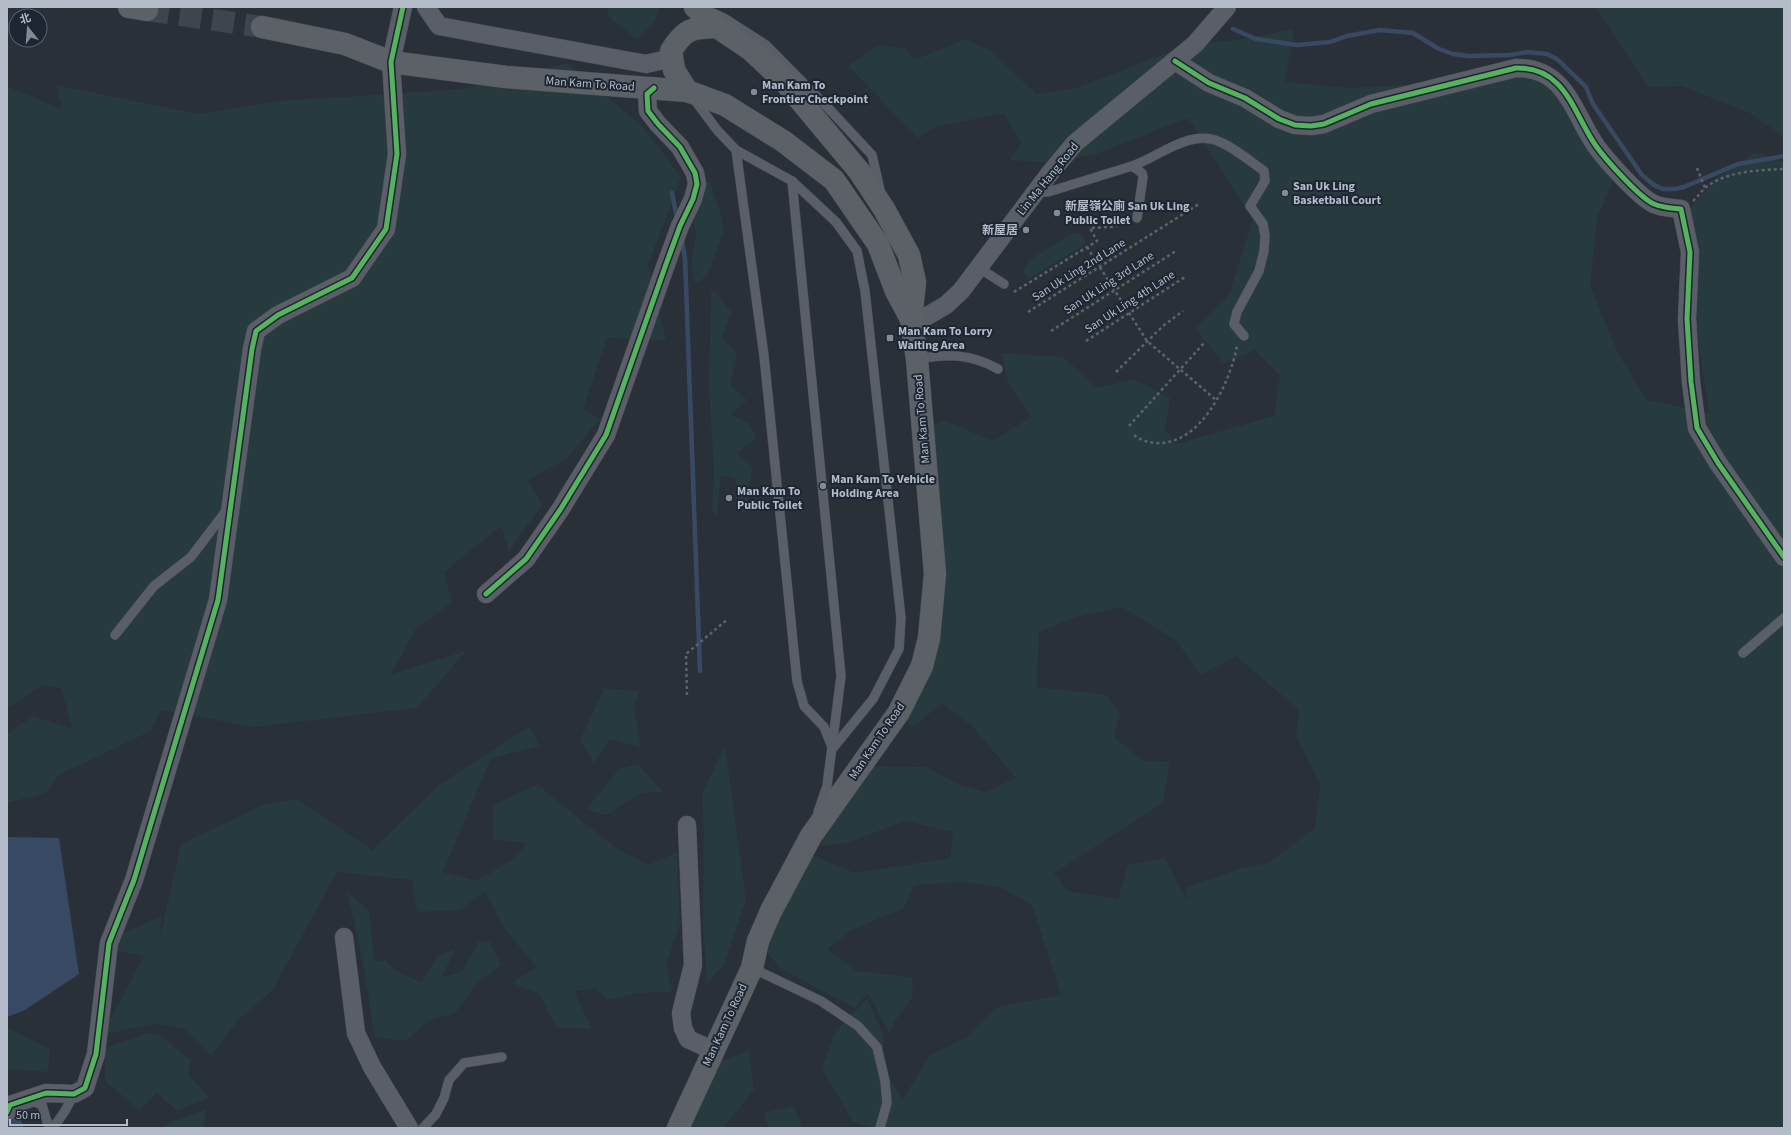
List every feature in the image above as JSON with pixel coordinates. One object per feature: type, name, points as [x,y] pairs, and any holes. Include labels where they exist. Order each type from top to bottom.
[{"type":"main road","name":"Man Kam To Road","points":[[678,1128],[752,968],[758,941],[771,911],[810,836],[899,712],[922,666],[929,638],[934,574],[917,359],[912,322],[915,282],[909,255],[884,209],[860,171],[784,81],[751,50],[717,27],[695,7]]},
{"type":"main road","name":"Man Kam To Road","points":[[262,27],[345,44],[391,62],[506,77],[687,91],[725,105],[784,141],[834,180],[878,244],[896,291],[912,322]]},
{"type":"main road","points":[[687,91],[674,70],[671,51],[680,37],[695,28],[717,27]]},
{"type":"street","points":[[7,1112],[10,1105],[46,1093],[74,1094],[86,1088],[96,1054],[108,943],[134,880],[218,600],[252,349],[256,331],[278,315],[352,278],[386,229],[397,154],[391,62],[403,7]]},
{"type":"street","points":[[426,7],[439,26],[646,64],[672,58]]},
{"type":"street","name":"Lin Ma Hang Road","points":[[912,322],[946,305],[961,291],[1075,143],[1175,62],[1195,44],[1227,7]]},
{"type":"street","points":[[1175,62],[1210,83],[1245,98],[1279,119],[1295,125],[1306,126],[1324,124],[1371,104],[1516,68],[1537,70],[1558,84],[1568,95],[1596,146],[1642,196],[1653,204],[1667,208],[1681,209],[1690,252],[1687,319],[1691,382],[1697,428],[1718,463],[1784,557]]},
{"type":"street","points":[[486,594],[526,559],[560,510],[606,435],[680,226],[693,199],[697,184],[695,173],[680,147],[648,111],[647,94],[654,88]]},
{"type":"street","points":[[687,826],[694,965],[681,1013],[683,1028],[688,1039],[714,1051]]},
{"type":"street","points":[[344,937],[356,1033],[372,1067],[409,1128]]},
{"type":"lane","name":"Man Kam To Road","points":[[701,7],[724,18],[766,45],[817,96],[872,155],[884,209]]},
{"type":"lane","points":[[687,91],[717,130],[736,150],[792,181],[836,222],[856,251],[865,291],[901,618],[899,650],[873,699],[833,748]]},
{"type":"lane","points":[[1036,192],[1048,192],[1132,166],[1183,142],[1198,138],[1220,142],[1264,171],[1265,182],[1250,206],[1263,224],[1265,236],[1264,251],[1259,271],[1237,312],[1234,324],[1242,334]]},
{"type":"lane","points":[[736,150],[764,356],[797,681],[804,706],[824,727],[833,748]]},
{"type":"lane","points":[[1132,166],[1144,177],[1137,218]]},
{"type":"lane","points":[[792,181],[841,676],[827,786],[810,836]]},
{"type":"lane","points":[[979,268],[1004,284]]},
{"type":"lane","points":[[917,359],[941,355],[962,355],[984,362],[998,369]]},
{"type":"lane","points":[[114,635],[154,586],[191,557],[231,505]]},
{"type":"lane","points":[[1743,653],[1784,618]]},
{"type":"lane","points":[[752,968],[821,1001],[858,1026],[877,1047],[885,1081],[887,1103],[880,1128]]},
{"type":"lane","points":[[423,1128],[436,1114],[449,1080],[464,1062],[502,1057]]},
{"type":"lane","points":[[53,1128],[62,1117],[74,1094]]},
{"type":"lane","points":[[27,1099],[42,1105],[49,1128]]},
{"type":"path","points":[[1697,168],[1705,188]]},
{"type":"path","points":[[1681,209],[1698,198],[1705,188],[1724,177],[1736,174],[1784,169]]},
{"type":"path","points":[[1010,294],[1097,241],[1090,228],[1112,227],[1132,218],[1137,218]]},
{"type":"path","points":[[1087,247],[1147,341],[1216,400]]},
{"type":"path","points":[[1116,372],[1162,326],[1183,311]]},
{"type":"path","points":[[1134,435],[1140,440],[1153,443],[1171,443],[1183,437],[1198,424],[1212,409],[1234,363],[1242,334]]},
{"type":"path","points":[[1129,426],[1205,342]]},
{"type":"path","points":[[687,695],[686,654],[728,619]]},
{"type":"green space","points":[[607,7],[659,7],[655,21],[637,39],[608,16]]},
{"type":"green space","points":[[1596,7],[1784,7],[1784,137],[1750,113],[1682,86],[1648,87]]},
{"type":"green space","points":[[1294,29],[1285,82],[1348,88],[1405,85],[1420,88],[1504,69],[1547,74],[1617,172],[1597,218],[1590,286],[1619,355],[1647,400],[1709,413],[1689,274],[1700,255],[1683,217],[1716,178],[1756,152],[1784,163],[1784,1128],[874,1128],[853,1122],[822,1068],[835,1032],[867,999],[884,1036],[882,1067],[903,1099],[930,1055],[967,1037],[998,1007],[1061,995],[1032,905],[999,887],[962,882],[914,885],[904,908],[852,930],[827,949],[856,971],[912,977],[913,996],[895,1021],[890,1035],[868,993],[854,1008],[780,968],[758,941],[798,849],[855,873],[950,858],[953,832],[905,821],[847,843],[810,847],[869,766],[926,767],[962,786],[986,792],[1016,778],[972,726],[942,703],[913,727],[902,717],[937,640],[927,428],[944,420],[993,441],[1031,417],[1008,382],[1001,353],[1063,357],[1097,388],[1134,379],[1170,398],[1165,430],[1176,444],[1274,416],[1280,375],[1255,350],[1224,364],[1196,329],[1229,295],[1253,219],[1188,118],[1096,154],[1052,163],[1010,160],[1021,143],[1004,113],[936,127],[918,138],[848,66],[878,45],[905,48],[914,60],[966,39],[992,51],[1036,94],[1077,88],[1161,55],[1195,44],[1243,39]],"holes":[[[1122,607],[1176,640],[1200,675],[1236,656],[1299,710],[1296,736],[1320,785],[1315,828],[1268,863],[1241,868],[1185,888],[1188,902],[1165,858],[1128,865],[1118,899],[1067,891],[1054,873],[1163,803],[1170,762],[1144,761],[1114,737],[1120,714],[1107,695],[1037,687],[1039,632],[1077,617]]]},
{"type":"green space","points":[[567,63],[643,127],[681,177],[648,265],[666,340],[607,338],[583,409],[600,419],[566,459],[528,480],[542,505],[509,551],[501,526],[444,572],[452,603],[417,627],[391,674],[466,651],[417,708],[254,727],[161,710],[151,731],[59,775],[46,793],[7,803],[7,734],[33,716],[73,729],[61,688],[43,685],[7,708],[7,86],[63,110],[56,85],[198,114],[279,101],[464,89]]},
{"type":"green space","points":[[688,180],[710,183],[722,217],[723,233],[708,275],[696,284],[691,266],[696,235]]},
{"type":"green space","points":[[1081,233],[1086,244],[1028,279],[1023,271],[1029,260],[1071,234]]},
{"type":"green space","points":[[711,290],[717,293],[731,312],[722,339],[737,352],[730,385],[747,400],[731,415],[749,423],[757,438],[736,453],[752,467],[746,515],[740,507],[735,478],[721,475],[717,515],[712,511],[714,473],[709,386]]},
{"type":"green space","points":[[604,689],[639,691],[634,708],[641,748],[610,739],[594,763],[580,740]]},
{"type":"green space","points":[[530,726],[539,746],[491,758],[443,872],[477,881],[511,860],[528,843],[493,839],[493,805],[538,784],[616,848],[649,865],[677,852],[680,925],[666,964],[672,992],[638,993],[608,1000],[596,988],[574,991],[592,1029],[556,1028],[540,994],[512,983],[536,967],[503,927],[485,891],[461,910],[417,912],[412,880],[337,872],[272,991],[238,1020],[211,1056],[183,1028],[152,1024],[102,1035],[144,956],[146,956],[116,951],[119,935],[162,916],[159,941],[181,844],[262,805],[297,799],[372,850],[440,784]]},
{"type":"green space","points":[[725,745],[746,900],[724,965],[707,983],[703,923],[704,833],[702,794]]},
{"type":"green space","points":[[638,764],[663,792],[641,793],[606,815],[586,810],[619,769]]},
{"type":"green space","points":[[347,892],[369,910],[375,962],[385,960],[395,970],[421,983],[437,956],[456,948],[442,977],[462,972],[479,941],[490,942],[501,965],[477,983],[454,1014],[430,1020],[405,1041],[375,1037],[361,952]]},
{"type":"green space","points":[[11,1029],[50,1049],[48,1072],[7,1069],[7,1030]]},
{"type":"green space","points":[[147,1033],[159,1035],[191,1060],[188,1074],[210,1098],[177,1111],[157,1093],[139,1110],[105,1081],[105,1048]]},
{"type":"green space","points":[[749,1051],[754,1090],[723,1128],[678,1128],[707,1065]]},
{"type":"green space","points":[[793,1106],[803,1128],[768,1128],[764,1113]]},
{"type":"green space","points":[[206,1109],[204,1128],[163,1128],[168,1123]]},
{"type":"water","points":[[7,837],[59,838],[79,974],[25,1010],[7,1017]]},
{"type":"waterway","points":[[1233,29],[1256,39],[1297,45],[1330,42],[1347,36],[1380,30],[1413,33],[1439,49],[1453,54],[1469,56],[1510,55],[1527,52],[1547,54],[1557,59],[1586,87],[1593,104],[1642,175],[1654,185],[1663,189],[1684,187],[1738,164],[1784,156]]},
{"type":"waterway","points":[[672,193],[677,218]]},
{"type":"waterway","points":[[682,241],[685,258],[700,671]]},
{"type":"tunnel","points":[[147,10],[262,27]]},
{"type":"cycle path","points":[[7,1112],[10,1105],[46,1093],[74,1094],[85,1088],[96,1054],[109,943],[134,880],[218,600],[252,349],[256,331],[278,315],[352,278],[386,229],[397,154],[391,62],[403,7]]},
{"type":"cycle path","points":[[1175,61],[1209,83],[1245,98],[1279,119],[1295,125],[1311,126],[1324,124],[1371,104],[1516,68],[1533,70],[1546,75],[1566,94],[1596,146],[1607,160],[1640,194],[1654,204],[1681,209],[1690,252],[1687,319],[1691,382],[1697,428],[1718,463],[1784,557]]},
{"type":"cycle path","points":[[486,594],[526,559],[560,510],[606,435],[680,226],[693,199],[697,184],[695,173],[680,147],[648,111],[647,94],[654,88]]},
{"type":"place","name":"Man Kam To Frontier Checkpoint","points":[[754,92]]},
{"type":"place","name":"San Uk Ling Basketball Court","points":[[1285,193]]},
{"type":"place","name":"新屋嶺公廁 San Uk Ling Public Toilet","points":[[1057,213]]},
{"type":"place","name":"新屋居","points":[[1026,230]]},
{"type":"place","name":"Man Kam To Lorry Waiting Area","points":[[890,338]]},
{"type":"place","name":"Man Kam To Vehicle Holding Area","points":[[823,486]]},
{"type":"place","name":"Man Kam To Public Toilet","points":[[729,498]]}]
